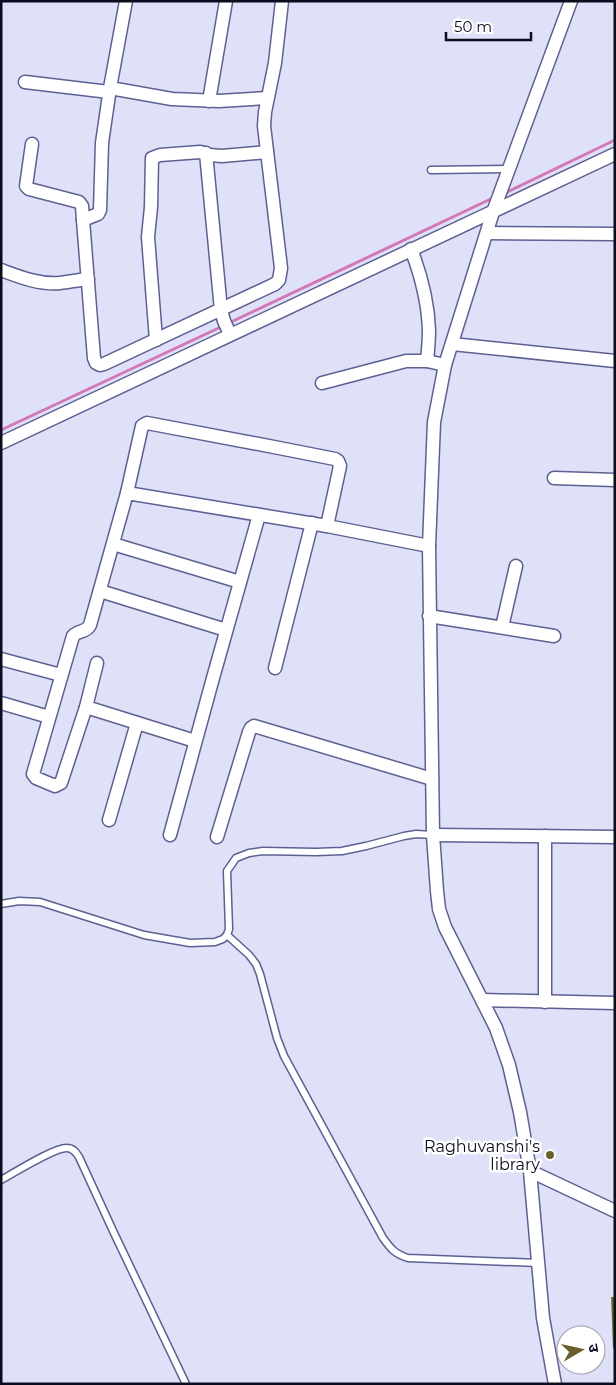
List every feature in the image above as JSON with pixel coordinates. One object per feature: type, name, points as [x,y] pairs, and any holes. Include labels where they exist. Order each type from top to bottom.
[{"type":"street","points":[[83,220],[98,214],[100,210],[102,143],[126,1]]},
{"type":"street","points":[[209,101],[226,1]]},
{"type":"street","points":[[32,144],[26,186],[79,202],[82,206],[94,358],[96,363],[104,364],[156,340],[226,323],[279,280],[281,268],[264,126],[267,98],[275,63],[282,1]]},
{"type":"street","points":[[555,1384],[543,1318],[530,1171],[520,1112],[509,1065],[496,1028],[445,927],[436,891],[432,779],[430,546],[434,422],[445,365],[506,173],[570,1]]},
{"type":"street","points":[[25,82],[110,90],[172,99],[209,101],[267,98]]},
{"type":"street","points":[[156,340],[148,237],[152,158],[160,155],[200,152],[222,156],[267,152]]},
{"type":"street","points":[[206,153],[226,323]]},
{"type":"street","points":[[1,443],[226,323],[411,249],[615,154]]},
{"type":"street","points":[[487,233],[615,234]]},
{"type":"street","points":[[411,249],[419,271],[427,310],[429,330],[428,361]]},
{"type":"street","points":[[1,270],[29,280],[45,283],[88,279]]},
{"type":"street","points":[[452,344],[615,361]]},
{"type":"street","points":[[322,383],[406,361],[428,361],[445,365]]},
{"type":"street","points":[[97,663],[86,707],[61,783],[55,786],[36,778],[33,774],[73,636],[76,633],[87,630],[90,625],[127,493],[142,426],[147,423],[338,461],[340,466],[327,526]]},
{"type":"street","points":[[554,478],[615,480]]},
{"type":"street","points":[[127,493],[312,523],[430,546]]},
{"type":"street","points":[[170,835],[259,515]]},
{"type":"street","points":[[275,668],[312,523]]},
{"type":"street","points":[[113,544],[240,582]]},
{"type":"street","points":[[502,627],[516,566]]},
{"type":"street","points":[[100,591],[226,630]]},
{"type":"street","points":[[430,616],[554,636]]},
{"type":"street","points":[[1,659],[61,675]]},
{"type":"street","points":[[1,704],[49,717]]},
{"type":"street","points":[[86,707],[195,741]]},
{"type":"street","points":[[110,820],[137,723]]},
{"type":"street","points":[[217,836],[249,732],[254,726],[432,779]]},
{"type":"street","points":[[433,835],[615,837]]},
{"type":"street","points":[[545,836],[545,1002]]},
{"type":"street","points":[[482,1000],[615,1003]]},
{"type":"street","points":[[530,1171],[615,1211]]},
{"type":"lane","points":[[430,170],[506,173]]},
{"type":"lane","points":[[1,904],[19,901],[40,902],[144,935],[190,944],[215,942],[227,935],[228,929],[227,870],[236,858],[248,852],[342,850],[416,834],[433,835]]},
{"type":"lane","points":[[227,935],[256,964],[284,1056],[391,1249],[399,1255],[408,1258],[538,1264]]},
{"type":"lane","points":[[1,1180],[46,1155],[61,1149],[74,1150],[79,1156],[186,1384]]},
{"type":"building","points":[[611,1297],[615,1297],[615,1348],[613,1349]]},
{"type":"waterway","points":[[505,193],[615,140]]},
{"type":"waterway","points":[[229,323],[495,197]]},
{"type":"waterway","points":[[1,430],[223,326]]},
{"type":"place","name":"Raghuvanshi's library","points":[[550,1155]]}]
